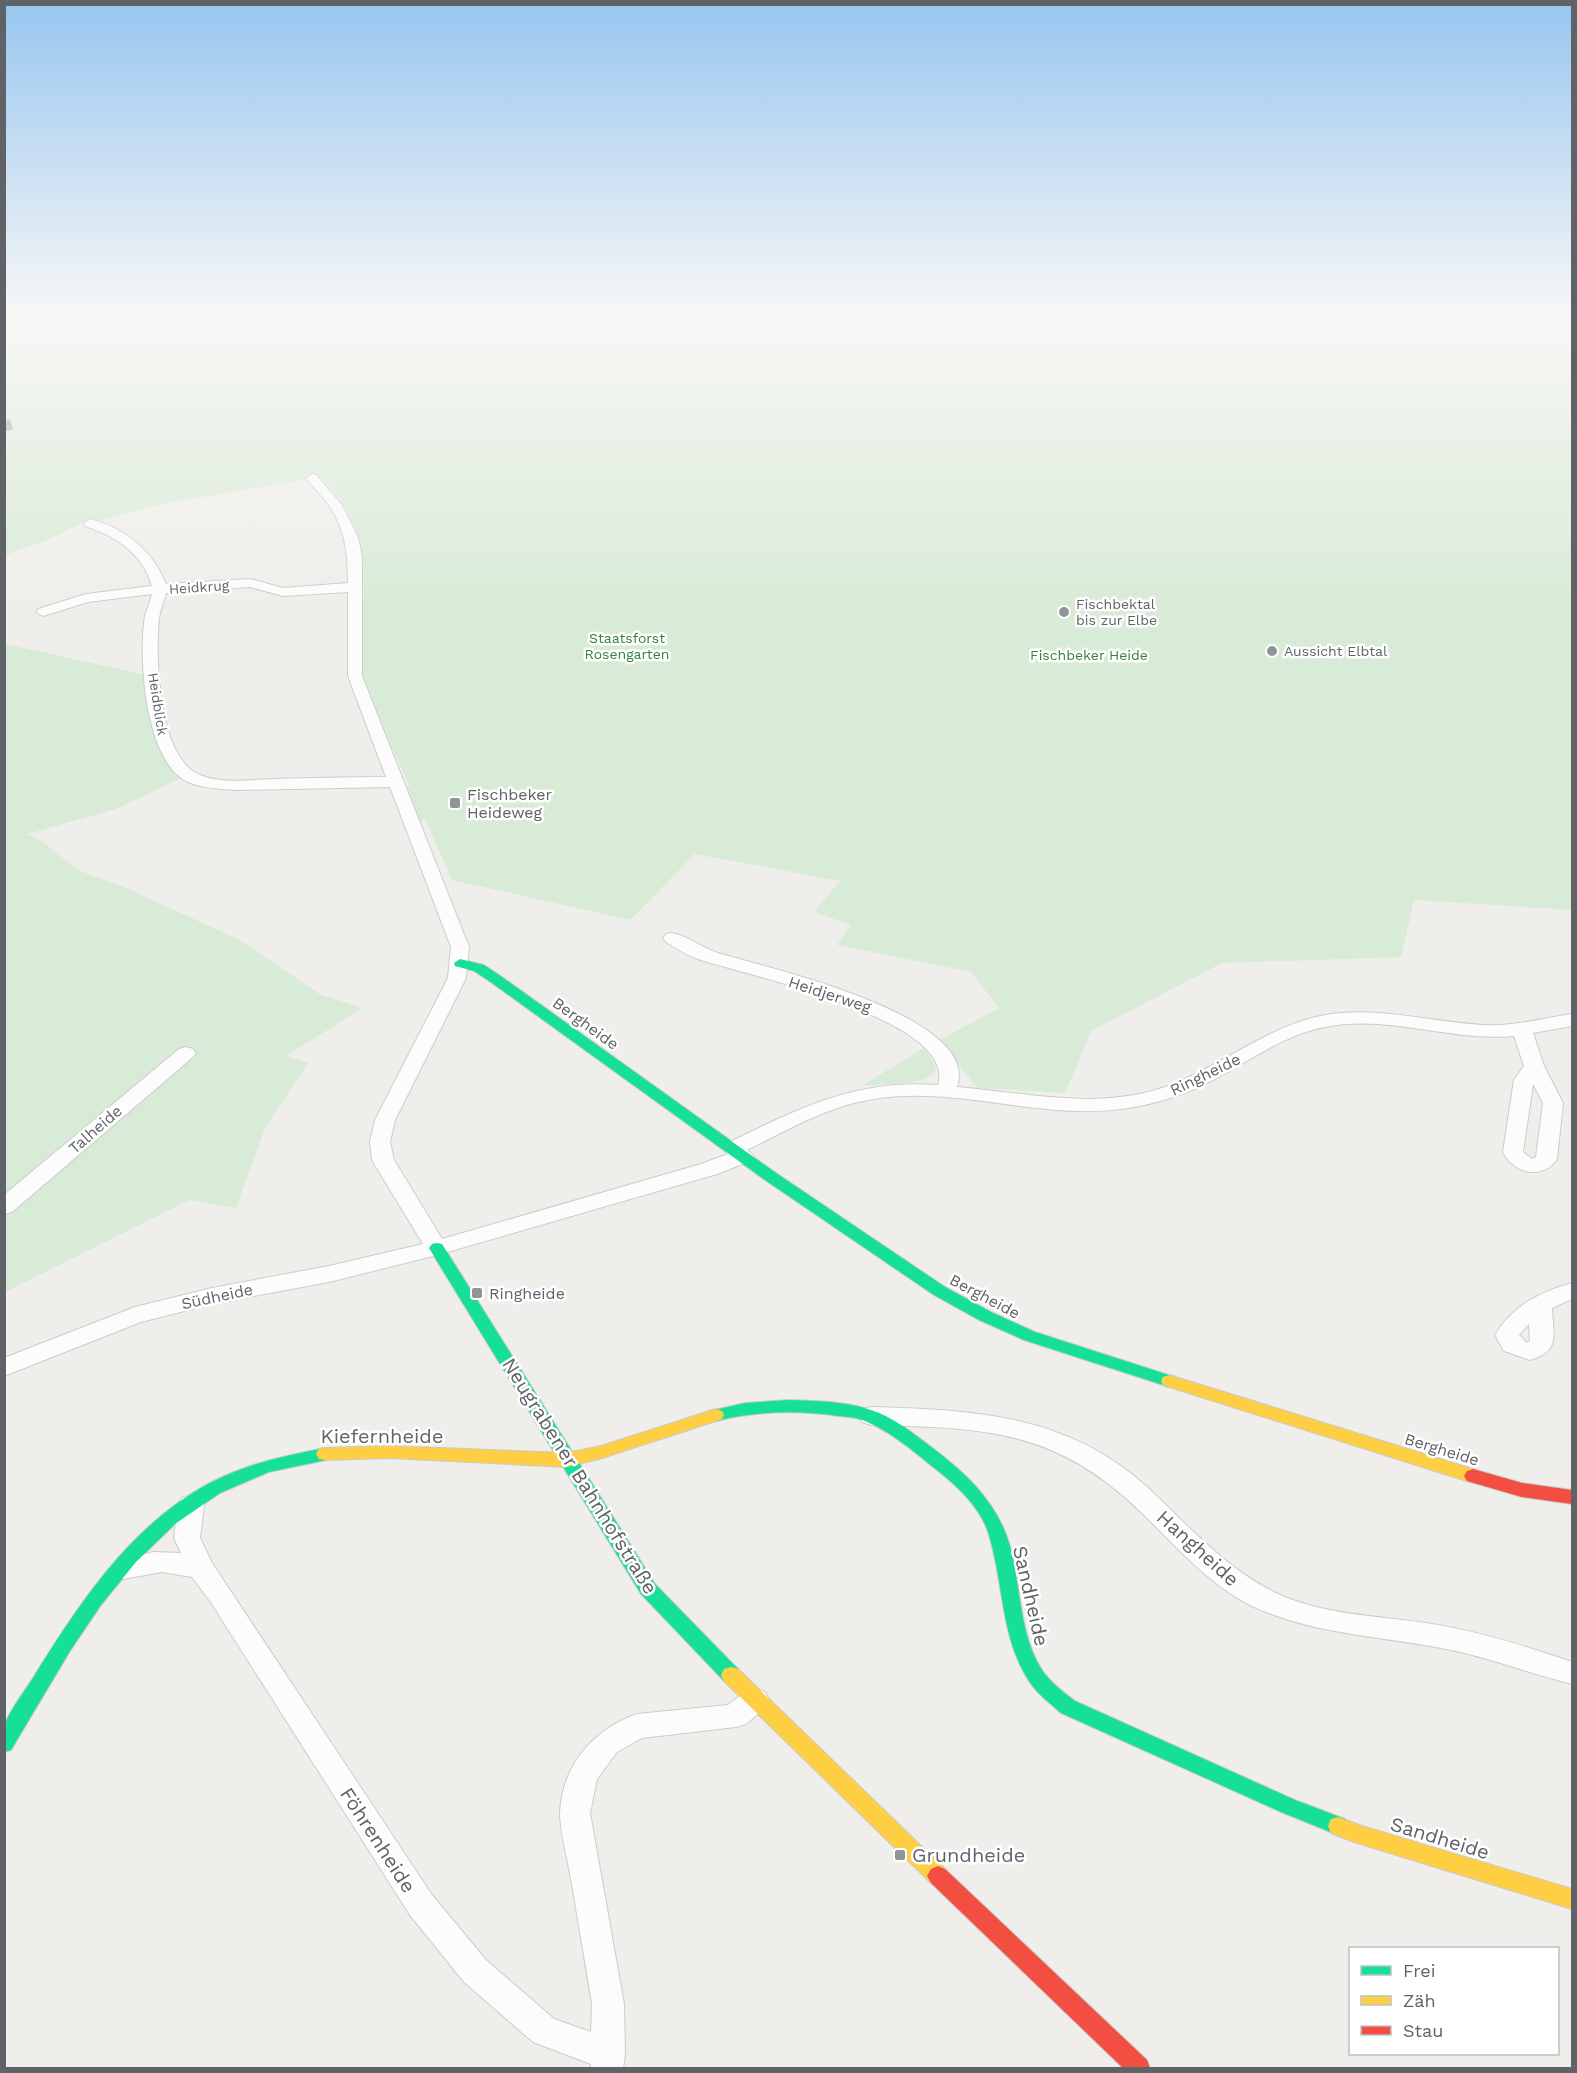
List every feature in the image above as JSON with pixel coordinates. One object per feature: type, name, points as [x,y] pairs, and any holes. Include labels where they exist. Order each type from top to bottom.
[{"type":"street","points":[[312,478],[336,505],[351,537],[355,557],[356,676],[396,782]]},
{"type":"street","points":[[90,523],[132,544],[152,568],[160,589]]},
{"type":"street","name":"Heidkrug","points":[[43,612],[77,600],[160,589],[250,583],[282,592],[355,587]]},
{"type":"street","name":"Heidblick","points":[[160,589],[152,617],[152,683],[165,749],[174,763],[188,776],[222,784],[396,782]]},
{"type":"street","name":"Neugrabener Bahnhofstraße","points":[[396,782],[460,947],[460,963],[457,978],[385,1120],[380,1142],[383,1160],[648,1589],[755,1700],[1139,2068]]},
{"type":"street","name":"Heidjerweg","points":[[672,938],[706,956],[862,1002],[883,1011],[918,1032],[942,1055],[950,1076],[945,1092]]},
{"type":"street","name":"Bergheide","points":[[460,963],[479,968],[497,980],[738,1153],[903,1267],[962,1304],[1015,1331],[1491,1482],[1522,1490],[1572,1497]]},
{"type":"street","name":"Ringheide","points":[[437,1248],[709,1168],[840,1100],[862,1095],[918,1090],[1077,1106],[1138,1100],[1189,1085],[1289,1031],[1340,1019],[1378,1018],[1482,1031],[1522,1030],[1572,1020]]},
{"type":"street","points":[[1522,1030],[1534,1066]]},
{"type":"street","name":"Talheide","points":[[4,1207],[186,1053]]},
{"type":"street","name":"Südheide","points":[[4,1368],[135,1315],[212,1296],[329,1274],[437,1248]]},
{"type":"street","points":[[1540,1306],[1572,1291]]},
{"type":"street","name":"Sandheide","points":[[567,1460],[598,1452],[714,1413],[749,1406],[803,1405],[871,1416],[960,1477],[982,1500],[990,1515],[1007,1566],[1020,1648],[1034,1675],[1045,1688],[1068,1707],[1288,1806],[1361,1834],[1572,1899]]},
{"type":"street","name":"Hangheide","points":[[871,1416],[934,1418],[985,1423],[1050,1438],[1070,1446],[1105,1467],[1219,1570],[1238,1585],[1275,1605],[1315,1617],[1435,1635],[1572,1672]]},
{"type":"street","name":"Kiefernheide","points":[[4,1744],[83,1612],[114,1571],[148,1536],[191,1505],[232,1481],[266,1467],[312,1456],[368,1451],[567,1460]]},
{"type":"street","name":"Föhrenheide","points":[[191,1505],[187,1538],[201,1569],[219,1593],[421,1905],[475,1971],[544,2031],[608,2061]]},
{"type":"street","points":[[114,1571],[147,1562],[175,1560],[201,1569]]},
{"type":"street","points":[[608,2061],[608,2004],[575,1813],[583,1774],[607,1743],[638,1726],[728,1717],[736,1715],[755,1700]]},
{"type":"green space","name":"Staatsforst Rosengarten","points":[[4,416],[1572,416],[1572,910],[1414,900],[1401,957],[1222,963],[1091,1031],[1065,1093],[978,1088],[938,1041],[999,1008],[971,972],[837,945],[851,925],[814,912],[840,881],[695,854],[630,920],[452,880],[425,819],[419,821],[405,788],[409,785],[360,675],[364,589],[360,545],[342,502],[321,477],[156,505],[102,520],[86,521],[45,541],[5,555]]},
{"type":"green space","points":[[5,644],[146,675],[185,776],[116,809],[27,834],[43,842],[78,870],[128,889],[240,940],[321,995],[363,1008],[286,1056],[308,1063],[265,1128],[236,1208],[189,1200],[5,1292]]},
{"type":"green space","points":[[924,1048],[936,1070],[930,1076],[901,1084],[861,1086]]},
{"type":"traffic: fast","points":[[460,963],[479,968],[497,980],[874,1248],[962,1304],[1030,1336],[1169,1381]]},
{"type":"traffic: fast","points":[[437,1248],[648,1589],[731,1675]]},
{"type":"traffic: fast","points":[[716,1415],[760,1407],[819,1407],[866,1414],[894,1429],[960,1480],[991,1518],[1006,1566],[1020,1643],[1035,1675],[1050,1692],[1068,1707],[1288,1806],[1338,1826]]},
{"type":"traffic: fast","points":[[4,1744],[63,1646],[95,1599],[130,1557],[169,1519],[214,1488],[265,1466],[325,1454]]},
{"type":"traffic: slow","points":[[1169,1381],[1473,1476]]},
{"type":"traffic: slow","points":[[325,1454],[390,1452],[567,1460],[602,1452],[716,1415]]},
{"type":"traffic: slow","points":[[731,1675],[938,1876]]},
{"type":"traffic: slow","points":[[1338,1826],[1572,1899]]},
{"type":"traffic: jam","points":[[1473,1476],[1522,1490],[1572,1497]]},
{"type":"traffic: jam","points":[[938,1876],[1139,2068]]},
{"type":"place","name":"Fischbektal bis zur Elbe","points":[[1064,612]]},
{"type":"place","name":"Aussicht Elbtal","points":[[1272,651]]},
{"type":"place","name":"Fischbeker Heideweg","points":[[455,803]]},
{"type":"place","name":"Ringheide","points":[[477,1293]]},
{"type":"place","name":"Grundheide","points":[[900,1855]]},
{"type":"park label","name":"Fischbeker Heide","points":[[1089,655]]}]
